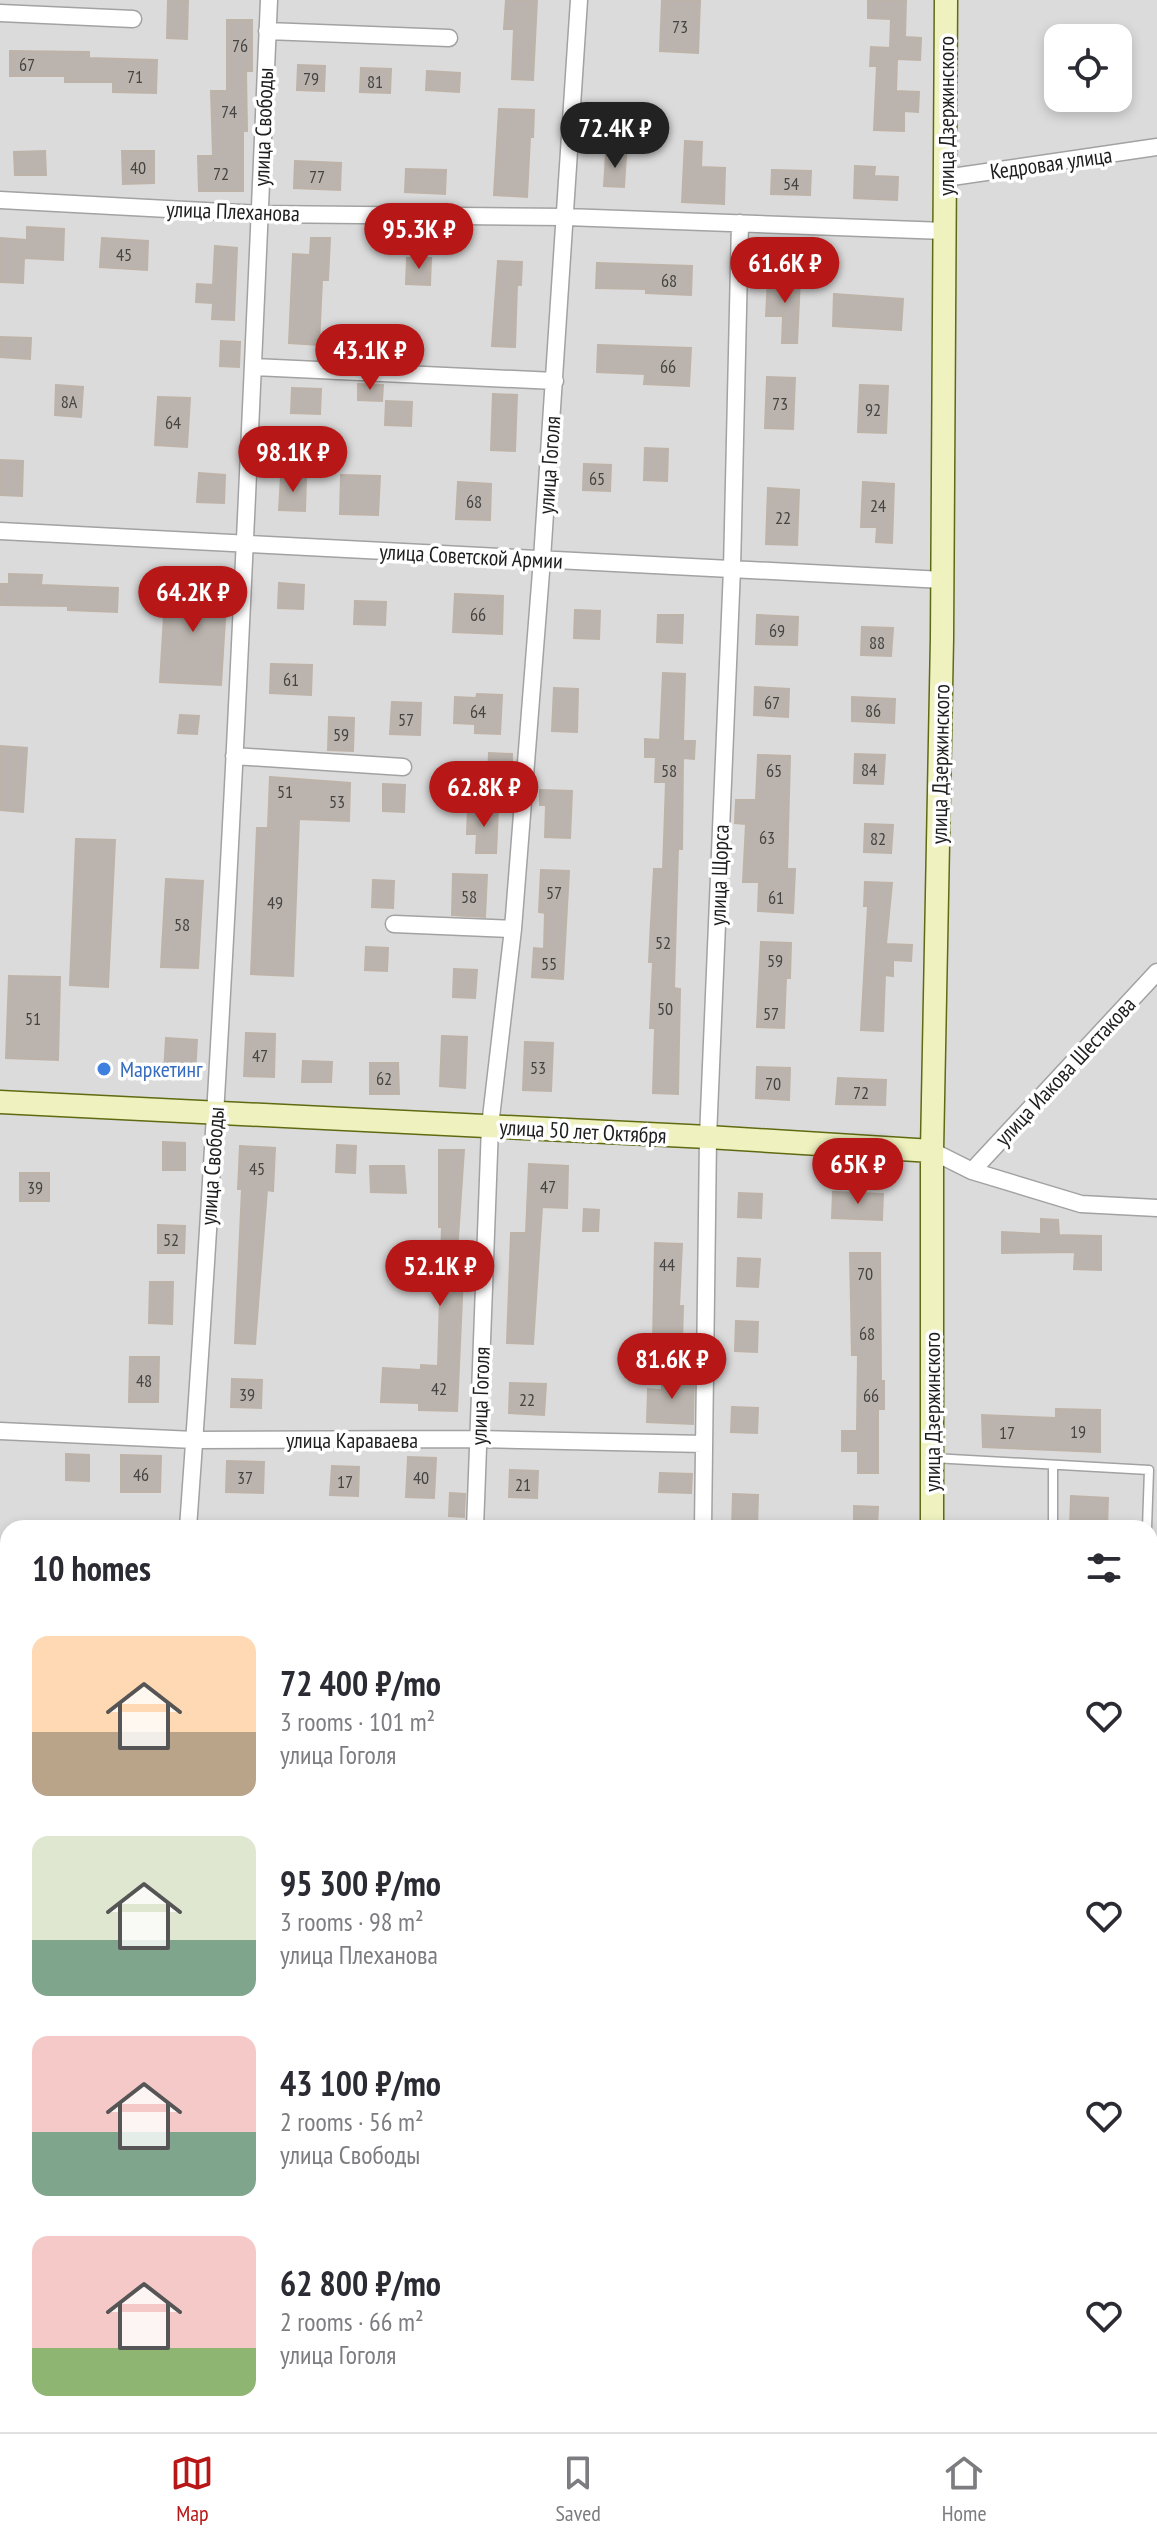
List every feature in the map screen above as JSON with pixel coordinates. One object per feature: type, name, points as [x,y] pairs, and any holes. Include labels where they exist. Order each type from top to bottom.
[{"type":"street","name":"улица Свободы","points":[[189,1520],[215,1113],[246,544],[269,0]]},
{"type":"street","name":"улица Гоголя","points":[[475,1520],[490,1126],[513,929],[555,381],[579,0]]},
{"type":"street","name":"улица Дзержинского","points":[[932,1520],[932,1151],[943,580],[946,0]]},
{"type":"street","points":[[0,13],[133,19]]},
{"type":"street","points":[[267,31],[449,38]]},
{"type":"street","name":"Кедровая улица","points":[[945,178],[1157,147]]},
{"type":"street","name":"улица Плеханова","points":[[0,200],[260,214],[566,217],[945,231]]},
{"type":"street","name":"улица Щорса","points":[[703,1520],[708,1137],[732,569],[740,223]]},
{"type":"street","points":[[253,367],[555,381]]},
{"type":"street","name":"улица Советской Армии","points":[[0,531],[943,580]]},
{"type":"street","points":[[234,756],[403,767]]},
{"type":"street","points":[[394,924],[513,929]]},
{"type":"street","name":"улица Иакова Шестакова","points":[[972,1171],[1157,972]]},
{"type":"street","name":"улица 50 лет Октября","points":[[0,1102],[932,1151],[972,1171],[1081,1204],[1157,1208]]},
{"type":"street","name":"улица Караваева","points":[[0,1431],[194,1440],[478,1439],[704,1444]]},
{"type":"lane","points":[[932,1458],[1149,1470],[1147,1520]]},
{"type":"lane","points":[[1053,1466],[1053,1520]]},
{"type":"shaded area","points":[[0,0],[1157,0],[1157,1520],[0,1520]]},
{"type":"building","points":[[168,0],[188,0],[187,39],[167,38]]},
{"type":"building","points":[[506,0],[537,0],[533,80],[512,79],[514,29],[504,29]]},
{"type":"building","points":[[662,0],[700,1],[698,53],[660,51]]},
{"type":"building","points":[[868,0],[906,0],[905,37],[921,38],[920,60],[897,59],[896,91],[919,92],[918,112],[904,111],[904,131],[874,130],[877,66],[870,66],[871,47],[890,48],[891,19],[868,18]]},
{"type":"building","points":[[227,20],[252,20],[252,71],[246,71],[247,131],[243,131],[243,191],[199,191],[198,156],[213,156],[211,91],[227,91]]},
{"type":"building","points":[[10,51],[89,52],[89,58],[157,60],[156,93],[113,92],[113,82],[65,82],[65,76],[10,76]]},
{"type":"building","points":[[298,65],[325,66],[324,91],[297,90]]},
{"type":"building","points":[[361,68],[391,69],[390,93],[360,92]]},
{"type":"building","points":[[427,71],[460,73],[459,92],[426,90]]},
{"type":"building","points":[[499,109],[534,110],[527,197],[494,195]]},
{"type":"building","points":[[685,141],[702,142],[701,167],[725,168],[724,204],[682,202]]},
{"type":"building","points":[[45,151],[46,175],[15,175],[14,152]]},
{"type":"building","points":[[122,151],[154,151],[154,183],[123,184]]},
{"type":"building","points":[[606,154],[626,155],[624,187],[604,186]]},
{"type":"building","points":[[295,161],[341,163],[340,190],[294,188]]},
{"type":"building","points":[[855,166],[875,167],[874,176],[898,177],[897,200],[854,198]]},
{"type":"building","points":[[406,169],[446,170],[445,194],[405,192]]},
{"type":"building","points":[[772,170],[811,171],[810,195],[771,194]]},
{"type":"building","points":[[27,227],[64,229],[63,260],[24,258],[23,283],[0,282],[1,238],[27,240]]},
{"type":"building","points":[[102,238],[148,241],[147,270],[100,267]]},
{"type":"building","points":[[311,238],[330,238],[328,280],[322,280],[319,345],[289,343],[293,254],[310,255]]},
{"type":"building","points":[[215,246],[237,248],[234,320],[212,319],[213,303],[196,302],[197,284],[213,285]]},
{"type":"building","points":[[407,258],[431,258],[430,285],[406,284]]},
{"type":"building","points":[[498,261],[522,262],[521,285],[517,285],[515,347],[492,346]]},
{"type":"building","points":[[597,263],[692,266],[691,295],[646,293],[646,289],[596,288]]},
{"type":"building","points":[[768,278],[800,279],[797,343],[782,343],[783,316],[766,316]]},
{"type":"building","points":[[834,294],[903,299],[901,330],[833,326]]},
{"type":"building","points":[[372,325],[397,326],[396,351],[371,350]]},
{"type":"building","points":[[0,337],[31,338],[30,359],[0,357]]},
{"type":"building","points":[[221,341],[240,342],[239,367],[220,366]]},
{"type":"building","points":[[598,345],[691,348],[689,386],[644,384],[645,374],[597,372]]},
{"type":"building","points":[[767,377],[795,378],[793,429],[765,428]]},
{"type":"building","points":[[358,384],[383,385],[382,401],[358,400]]},
{"type":"building","points":[[56,385],[83,387],[81,417],[55,415]]},
{"type":"building","points":[[860,385],[888,386],[886,433],[858,432]]},
{"type":"building","points":[[292,388],[321,389],[320,414],[291,413]]},
{"type":"building","points":[[493,394],[517,395],[515,451],[491,450]]},
{"type":"building","points":[[158,397],[190,398],[187,447],[155,445]]},
{"type":"building","points":[[386,401],[412,402],[411,426],[385,425]]},
{"type":"building","points":[[645,448],[668,449],[667,481],[644,480]]},
{"type":"building","points":[[0,460],[23,461],[22,496],[0,495]]},
{"type":"building","points":[[584,464],[611,465],[610,491],[583,490]]},
{"type":"building","points":[[199,473],[225,475],[224,503],[197,502]]},
{"type":"building","points":[[341,475],[380,476],[378,515],[340,514]]},
{"type":"building","points":[[281,476],[306,477],[305,511],[279,510]]},
{"type":"building","points":[[458,482],[491,484],[490,520],[456,519]]},
{"type":"building","points":[[863,482],[894,484],[892,543],[876,542],[877,527],[861,527]]},
{"type":"building","points":[[768,488],[799,490],[797,545],[766,544]]},
{"type":"building","points":[[9,574],[42,575],[41,585],[118,588],[117,612],[68,610],[68,606],[0,605],[0,584],[9,584]]},
{"type":"building","points":[[166,583],[227,587],[221,685],[160,682]]},
{"type":"building","points":[[279,583],[304,585],[303,609],[278,608]]},
{"type":"building","points":[[455,594],[503,596],[502,634],[453,632]]},
{"type":"building","points":[[355,601],[386,602],[385,625],[354,624]]},
{"type":"building","points":[[575,610],[600,611],[599,639],[574,638]]},
{"type":"building","points":[[658,615],[683,615],[682,643],[657,642]]},
{"type":"building","points":[[757,615],[798,617],[797,645],[756,644]]},
{"type":"building","points":[[862,627],[893,628],[891,656],[861,655]]},
{"type":"building","points":[[271,664],[312,665],[311,695],[270,693]]},
{"type":"building","points":[[663,673],[685,674],[683,741],[695,741],[694,759],[683,758],[682,849],[678,849],[674,988],[680,989],[678,1094],[653,1093],[655,1028],[650,1028],[653,962],[649,962],[654,869],[663,869],[666,782],[655,782],[656,757],[645,757],[645,739],[660,740]]},
{"type":"building","points":[[755,687],[789,689],[788,717],[754,715]]},
{"type":"building","points":[[554,688],[578,689],[577,732],[552,731]]},
{"type":"building","points":[[477,694],[502,695],[500,734],[475,733],[475,724],[454,723],[455,697],[476,698]]},
{"type":"building","points":[[852,697],[895,699],[894,723],[852,721]]},
{"type":"building","points":[[392,702],[421,703],[420,735],[390,734]]},
{"type":"building","points":[[180,715],[199,716],[197,734],[178,733]]},
{"type":"building","points":[[329,717],[354,718],[353,751],[328,750]]},
{"type":"building","points":[[0,746],[27,748],[23,812],[0,810]]},
{"type":"building","points":[[489,753],[512,754],[511,801],[487,800]]},
{"type":"building","points":[[855,754],[885,755],[883,784],[854,783]]},
{"type":"building","points":[[758,755],[790,756],[787,869],[795,869],[793,913],[758,911],[759,882],[743,882],[746,824],[735,823],[736,800],[756,800]]},
{"type":"building","points":[[270,777],[350,783],[349,821],[299,819],[293,976],[251,974],[257,828],[268,828]]},
{"type":"building","points":[[383,784],[405,785],[404,812],[383,811]]},
{"type":"building","points":[[540,790],[572,791],[570,838],[545,837],[546,805],[540,805]]},
{"type":"building","points":[[468,808],[498,809],[496,853],[476,853],[477,834],[467,834]]},
{"type":"building","points":[[865,824],[893,825],[891,853],[864,852]]},
{"type":"building","points":[[76,839],[115,840],[108,987],[70,985]]},
{"type":"building","points":[[541,870],[569,871],[563,979],[532,977],[534,948],[544,949],[545,913],[539,912]]},
{"type":"building","points":[[453,874],[487,875],[485,917],[452,915]]},
{"type":"building","points":[[166,879],[203,881],[198,968],[161,967]]},
{"type":"building","points":[[373,880],[394,881],[393,908],[372,907]]},
{"type":"building","points":[[865,882],[892,883],[886,944],[912,945],[911,961],[893,960],[893,976],[885,975],[883,1031],[861,1030],[868,906],[864,906]]},
{"type":"building","points":[[761,942],[791,943],[784,1028],[757,1027]]},
{"type":"building","points":[[366,947],[388,948],[387,971],[365,970]]},
{"type":"building","points":[[454,969],[477,970],[475,998],[453,997]]},
{"type":"building","points":[[9,976],[60,977],[58,1060],[6,1058]]},
{"type":"building","points":[[246,1033],[275,1034],[274,1077],[244,1076]]},
{"type":"building","points":[[442,1036],[467,1037],[465,1088],[440,1086]]},
{"type":"building","points":[[166,1038],[197,1040],[195,1075],[164,1073]]},
{"type":"building","points":[[525,1042],[553,1043],[551,1091],[523,1090]]},
{"type":"building","points":[[303,1061],[332,1062],[331,1082],[302,1082]]},
{"type":"building","points":[[370,1063],[398,1063],[399,1094],[370,1094]]},
{"type":"building","points":[[757,1067],[790,1068],[789,1100],[756,1098]]},
{"type":"building","points":[[838,1078],[886,1080],[885,1105],[836,1104]]},
{"type":"building","points":[[163,1142],[185,1143],[185,1170],[163,1170]]},
{"type":"building","points":[[337,1145],[356,1146],[355,1173],[336,1172]]},
{"type":"building","points":[[240,1146],[275,1148],[273,1191],[267,1190],[255,1344],[235,1343],[242,1189],[238,1189]]},
{"type":"building","points":[[439,1150],[464,1150],[457,1253],[464,1254],[457,1411],[419,1410],[419,1403],[381,1402],[383,1368],[421,1370],[421,1365],[438,1366],[442,1227],[439,1227]]},
{"type":"building","points":[[529,1164],[568,1166],[567,1208],[542,1207],[533,1344],[507,1343],[511,1233],[526,1233]]},
{"type":"building","points":[[370,1166],[404,1166],[406,1193],[371,1192]]},
{"type":"building","points":[[20,1173],[49,1173],[49,1201],[20,1201]]},
{"type":"building","points":[[833,1192],[883,1194],[882,1220],[832,1218]]},
{"type":"building","points":[[739,1193],[762,1194],[761,1218],[738,1217]]},
{"type":"building","points":[[584,1209],[599,1210],[598,1231],[583,1231]]},
{"type":"building","points":[[1041,1219],[1058,1220],[1059,1235],[1101,1236],[1101,1270],[1074,1269],[1075,1252],[1002,1253],[1002,1232],[1041,1234]]},
{"type":"building","points":[[158,1225],[185,1226],[184,1253],[158,1253]]},
{"type":"building","points":[[655,1243],[682,1244],[679,1306],[683,1306],[682,1342],[653,1341]]},
{"type":"building","points":[[850,1253],[880,1253],[884,1409],[878,1409],[878,1473],[858,1473],[858,1451],[842,1451],[842,1431],[857,1431],[858,1355],[852,1355]]},
{"type":"building","points":[[738,1258],[760,1259],[758,1287],[737,1286]]},
{"type":"building","points":[[150,1282],[173,1282],[172,1324],[149,1323]]},
{"type":"building","points":[[736,1321],[758,1322],[757,1352],[735,1351]]},
{"type":"building","points":[[130,1357],[159,1357],[158,1402],[129,1402]]},
{"type":"building","points":[[662,1376],[694,1377],[693,1424],[647,1422],[648,1389],[662,1390]]},
{"type":"building","points":[[232,1379],[262,1380],[261,1408],[231,1407]]},
{"type":"building","points":[[510,1383],[546,1384],[544,1415],[509,1413]]},
{"type":"building","points":[[732,1407],[758,1408],[757,1433],[731,1432]]},
{"type":"building","points":[[1056,1409],[1100,1410],[1100,1452],[983,1447],[982,1415],[1056,1418]]},
{"type":"building","points":[[66,1454],[89,1455],[89,1481],[66,1480]]},
{"type":"building","points":[[121,1455],[161,1456],[160,1492],[121,1492]]},
{"type":"building","points":[[408,1457],[436,1458],[434,1498],[406,1497]]},
{"type":"building","points":[[227,1461],[264,1462],[263,1493],[226,1492]]},
{"type":"building","points":[[332,1466],[359,1467],[358,1496],[330,1495]]},
{"type":"building","points":[[510,1470],[538,1471],[537,1498],[509,1497]]},
{"type":"building","points":[[660,1473],[692,1474],[691,1493],[659,1492]]},
{"type":"building","points":[[450,1493],[465,1494],[464,1517],[449,1516]]},
{"type":"building","points":[[733,1494],[758,1495],[757,1520],[732,1520]]},
{"type":"building","points":[[1071,1496],[1108,1498],[1107,1520],[1070,1520]]},
{"type":"building","points":[[854,1506],[878,1507],[877,1520],[854,1520]]},
{"type":"place","name":"Маркетинг","points":[[104,1069]]}]
